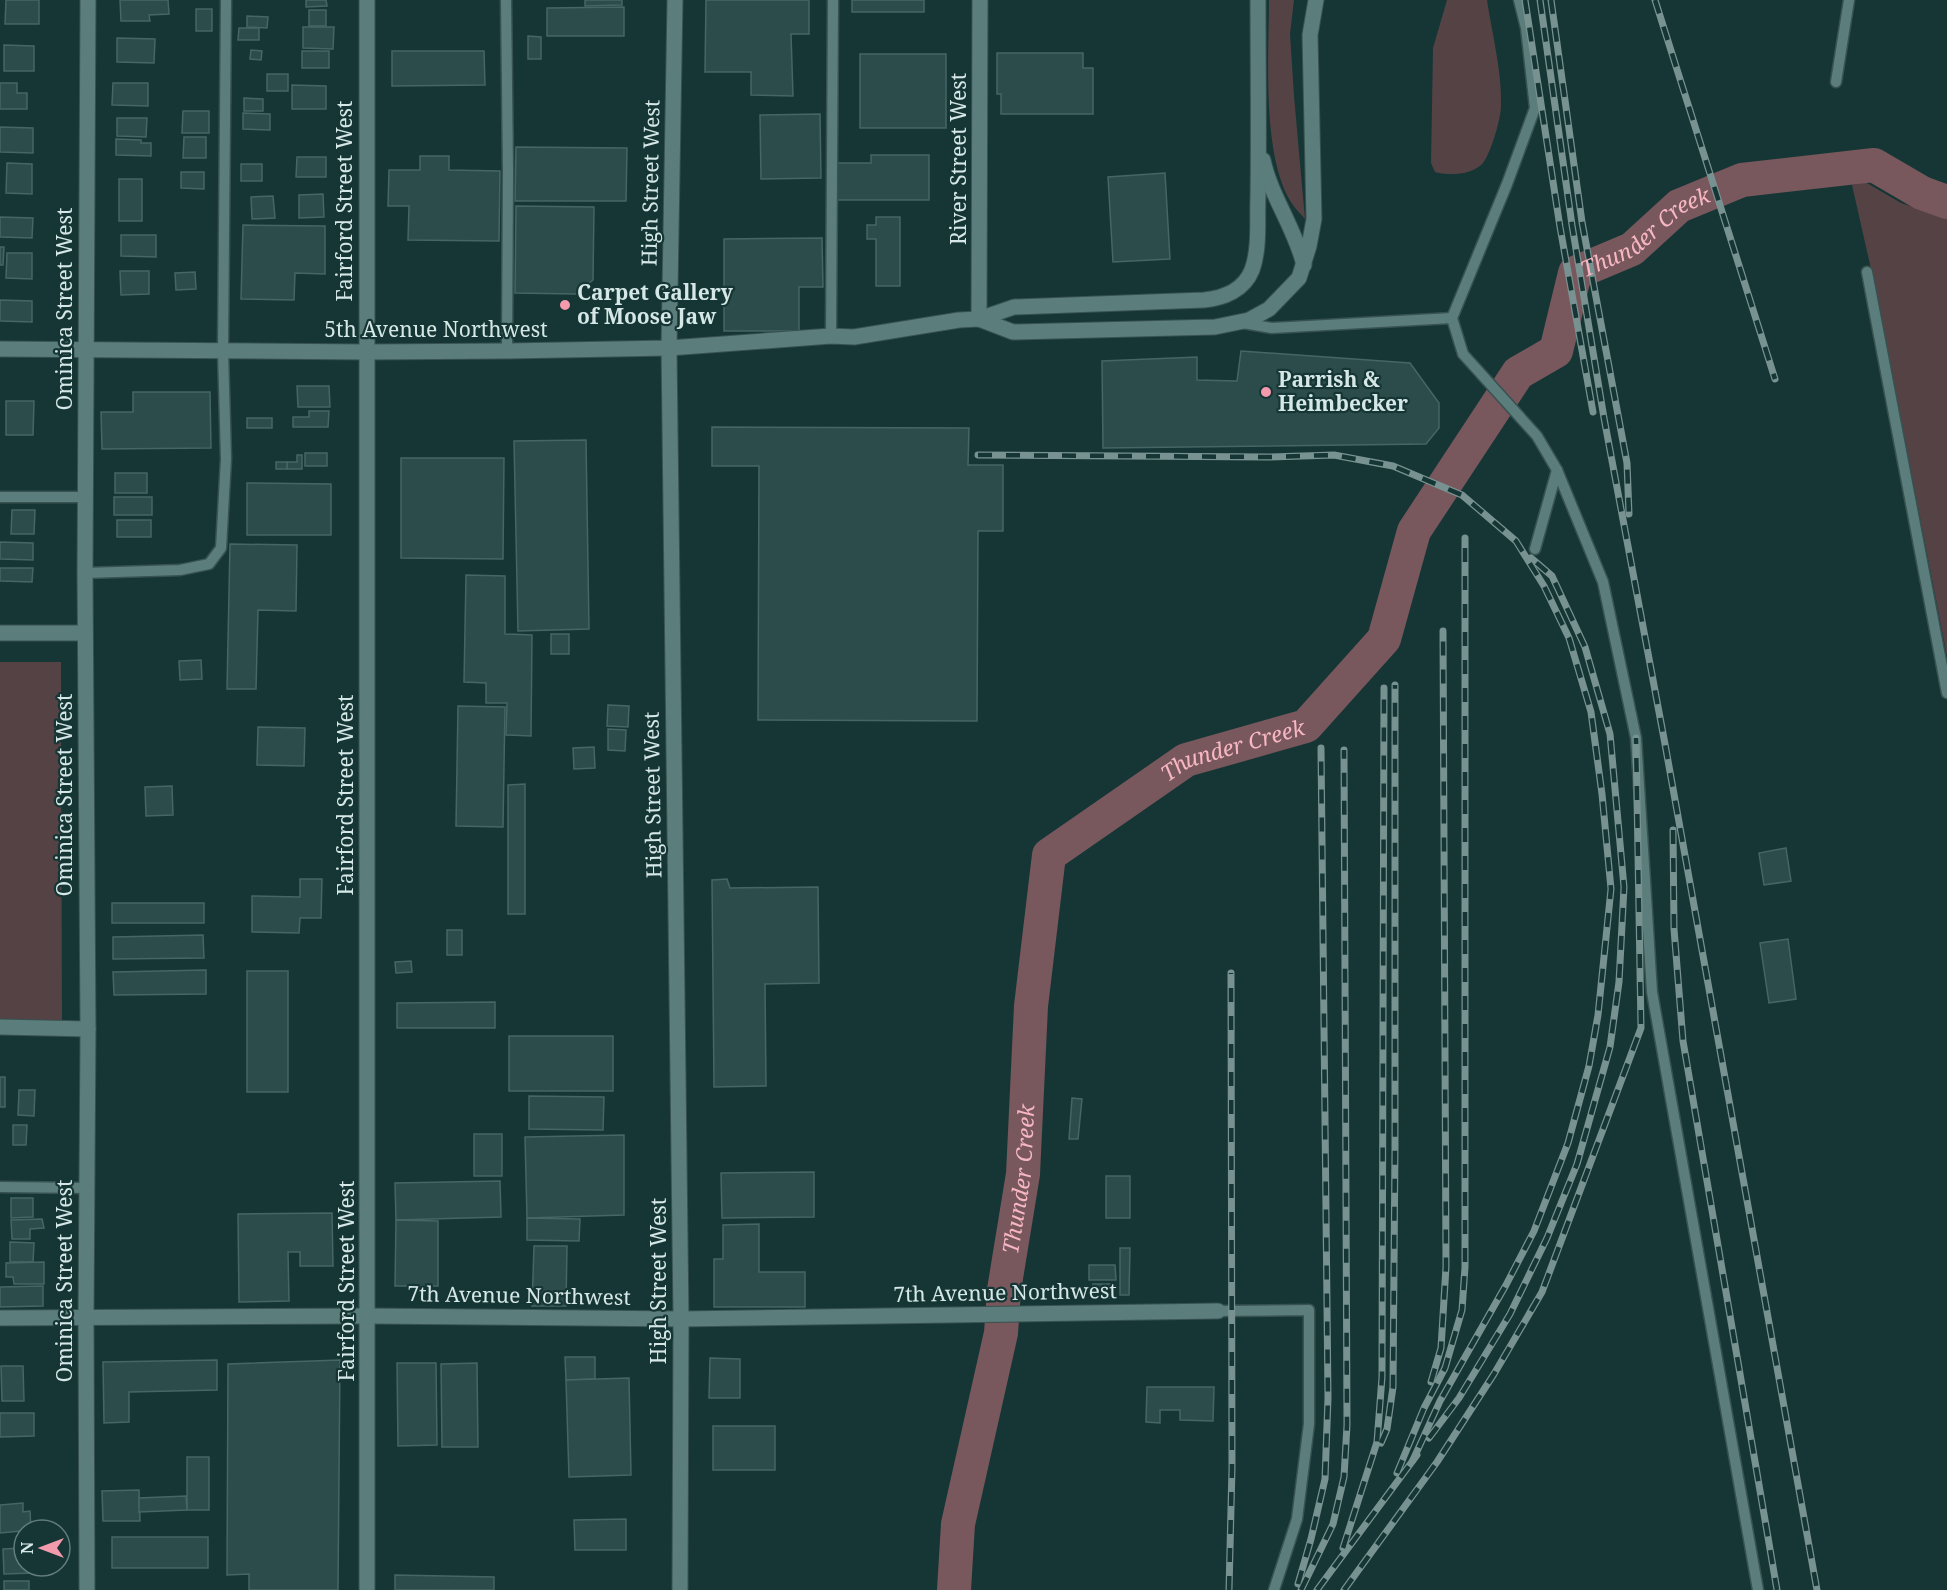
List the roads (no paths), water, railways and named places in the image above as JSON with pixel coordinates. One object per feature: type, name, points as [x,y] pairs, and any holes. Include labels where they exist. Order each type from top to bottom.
[{"type":"street","name":"Ominica Street West","points":[[87,1590],[88,1029],[85,348],[88,0]]},
{"type":"street","name":"Fairford Street West","points":[[366,0],[367,1590]]},
{"type":"street","name":"High Street West","points":[[675,0],[669,348],[681,1319],[680,1590]]},
{"type":"street","name":"River Street West","points":[[979,319],[980,0]]},
{"type":"street","points":[[1258,0],[1259,139],[1269,182],[1296,241],[1304,265]]},
{"type":"street","points":[[1304,265],[1314,219],[1310,35],[1316,0]]},
{"type":"street","name":"5th Avenue Northwest","points":[[0,349],[366,352],[669,348],[831,336],[854,337],[959,320],[979,319],[1014,307],[1204,300],[1223,297],[1241,286],[1251,272],[1254,260],[1259,139]]},
{"type":"street","name":"5th Avenue Northwest","points":[[979,319],[1013,332],[1215,327],[1260,315],[1276,303],[1299,278],[1304,265]]},
{"type":"street","points":[[0,633],[85,633]]},
{"type":"street","points":[[0,1028],[88,1029]]},
{"type":"street","name":"7th Avenue Northwest","points":[[0,1318],[368,1316],[681,1319],[1218,1311]]},
{"type":"lane","points":[[85,573],[180,570],[208,564],[221,548],[226,459],[223,351],[226,0]]},
{"type":"lane","points":[[506,0],[507,351]]},
{"type":"lane","points":[[831,336],[833,0]]},
{"type":"lane","points":[[1519,0],[1526,28],[1535,108],[1507,184],[1452,318],[1463,354],[1537,436],[1557,470],[1603,582],[1636,738],[1652,992],[1758,1590]]},
{"type":"lane","points":[[1836,82],[1849,0]]},
{"type":"lane","points":[[1867,272],[1947,693]]},
{"type":"lane","points":[[1239,322],[1272,328],[1452,318]]},
{"type":"lane","points":[[1535,549],[1557,470]]},
{"type":"lane","points":[[0,497],[86,497]]},
{"type":"lane","points":[[0,1187],[87,1188]]},
{"type":"lane","points":[[1218,1311],[1309,1310],[1309,1424],[1297,1519],[1274,1590]]},
{"type":"waterway","name":"Thunder Creek","points":[[954,1590],[958,1524],[1001,1333],[1004,1290],[1023,1174],[1031,1006],[1049,855],[1186,760],[1306,726],[1384,639],[1414,531],[1518,373],[1556,351],[1575,273],[1632,249],[1679,206],[1742,180],[1874,165],[1922,193],[1947,202]]},
{"type":"railway","points":[[1525,0],[1560,227],[1593,412]]},
{"type":"railway","points":[[1540,0],[1572,225],[1604,418],[1817,1590]]},
{"type":"railway","points":[[1551,0],[1582,222],[1627,463],[1629,514]]},
{"type":"railway","points":[[1655,0],[1775,379]]},
{"type":"railway","points":[[978,455],[1268,457],[1334,455],[1393,466],[1462,495],[1516,541],[1544,586],[1569,638],[1591,712],[1611,889],[1598,1015],[1589,1066],[1568,1143],[1534,1231],[1440,1401],[1413,1460]]},
{"type":"railway","points":[[1397,1473],[1424,1408],[1445,1368],[1462,1310],[1465,1267],[1465,538]]},
{"type":"railway","points":[[1429,1438],[1459,1398],[1510,1314],[1547,1238],[1577,1164],[1610,1047],[1619,982],[1624,887],[1610,734],[1585,647],[1552,576],[1531,558]]},
{"type":"railway","points":[[1431,1382],[1441,1348],[1446,1267],[1443,631]]},
{"type":"railway","points":[[1381,1443],[1387,1429],[1393,1387],[1395,685]]},
{"type":"railway","points":[[1343,1548],[1377,1442],[1382,1377],[1384,688]]},
{"type":"railway","points":[[1344,1590],[1437,1462],[1494,1374],[1542,1292],[1641,1028],[1636,738]]},
{"type":"railway","points":[[1298,1584],[1325,1479],[1328,1398],[1321,748]]},
{"type":"railway","points":[[1301,1590],[1333,1524],[1344,1477],[1347,1425],[1344,750]]},
{"type":"railway","points":[[1673,830],[1674,929],[1683,1041],[1777,1590]]},
{"type":"railway","points":[[1229,1590],[1232,1468],[1231,973]]},
{"type":"railway","points":[[1317,1590],[1417,1455]]},
{"type":"place","name":"Carpet Gallery of Moose Jaw","points":[[565,305]]},
{"type":"place","name":"Parrish & Heimbecker","points":[[1266,392]]}]
